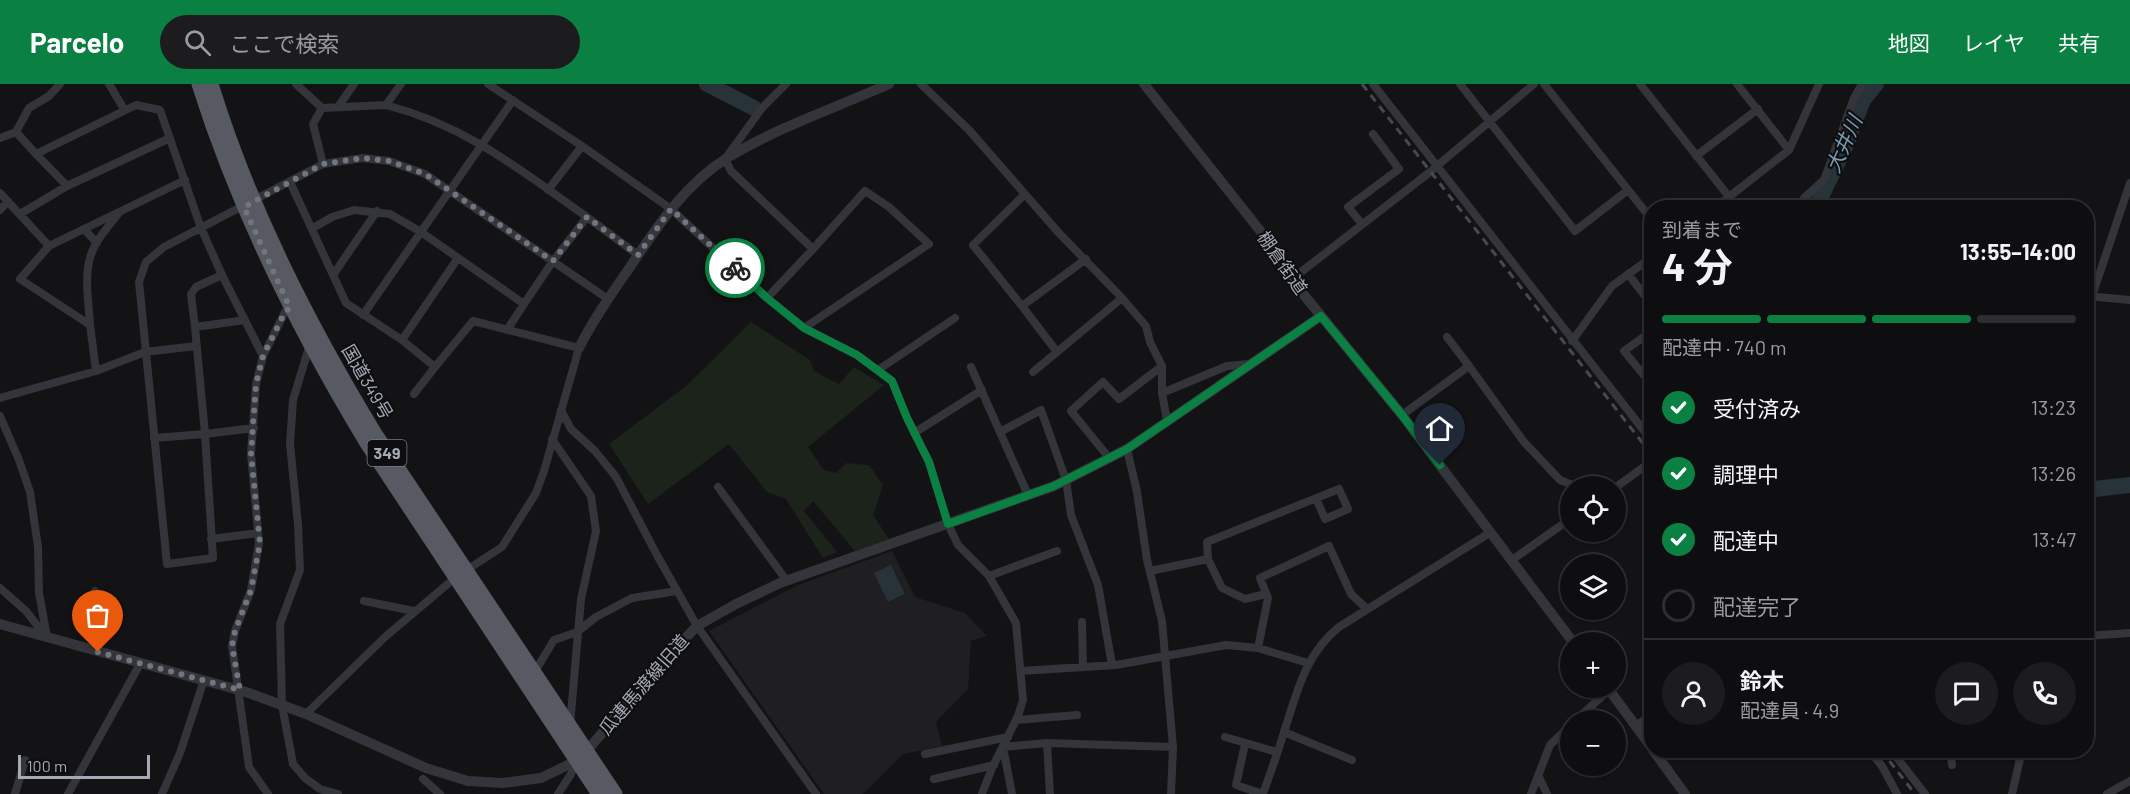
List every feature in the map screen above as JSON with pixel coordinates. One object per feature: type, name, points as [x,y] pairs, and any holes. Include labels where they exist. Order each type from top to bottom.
[{"type":"highway","name":"国道349号","points":[[199,84],[290,308],[310,344],[367,443],[534,673],[570,728],[599,794]]},
{"type":"highway","name":"国道349号","points":[[211,84],[249,204],[340,377],[461,574],[581,756],[615,794]]},
{"type":"street","points":[[0,138],[16,132],[29,108],[49,96],[60,84]]},
{"type":"street","points":[[109,84],[124,109]]},
{"type":"street","points":[[296,84],[322,108],[386,105],[433,119],[482,144],[638,255]]},
{"type":"street","points":[[338,107],[354,84]]},
{"type":"street","points":[[386,105],[401,84]]},
{"type":"street","points":[[488,84],[582,146],[671,209],[767,298],[804,328],[857,355],[892,381],[929,462],[948,524],[958,545],[989,576],[1016,623],[1023,700],[982,794]]},
{"type":"street","points":[[725,159],[762,108],[786,84]]},
{"type":"street","points":[[306,714],[414,611],[461,574],[502,547],[536,493],[579,348],[608,298],[671,209],[696,183],[725,159],[791,125],[890,84]]},
{"type":"street","points":[[921,84],[969,130],[1058,232],[1086,259],[1146,326],[1150,342],[1162,366],[1162,393],[1167,422]]},
{"type":"street","name":"棚倉街道","points":[[1144,84],[1277,252],[1292,279],[1402,415],[1566,632]]},
{"type":"street","points":[[1373,84],[1644,431]]},
{"type":"street","points":[[1460,84],[1575,231],[1628,190]]},
{"type":"street","points":[[1292,279],[1437,166],[1534,84]]},
{"type":"street","points":[[1544,84],[1644,210]]},
{"type":"street","points":[[1640,84],[1731,200]]},
{"type":"street","points":[[1737,84],[1789,150]]},
{"type":"street","points":[[1725,200],[1789,150],[1819,84]]},
{"type":"street","points":[[1804,200],[1824,180],[1854,98],[1862,84]]},
{"type":"street","points":[[363,315],[513,100]]},
{"type":"street","points":[[36,154],[124,109],[136,105],[160,110],[201,228],[263,356]]},
{"type":"street","points":[[322,108],[314,124],[323,164]]},
{"type":"street","points":[[1696,156],[1758,109]]},
{"type":"street","points":[[16,132],[67,186]]},
{"type":"street","points":[[1362,224],[1348,207],[1399,169],[1372,134]]},
{"type":"street","points":[[20,214],[67,186],[170,138]]},
{"type":"street","points":[[548,190],[582,146]]},
{"type":"street","points":[[222,275],[196,287],[191,294],[205,434],[213,558],[167,564],[140,295],[142,270],[153,255],[323,164],[363,158],[389,161],[425,174],[608,298]]},
{"type":"street","points":[[725,159],[731,171],[813,249]]},
{"type":"street","points":[[90,325],[20,279],[49,246],[185,180]]},
{"type":"street","points":[[290,182],[346,303],[402,340],[435,367]]},
{"type":"street","points":[[2094,282],[2130,183]]},
{"type":"street","points":[[767,298],[865,191],[889,207],[929,244],[804,328]]},
{"type":"street","points":[[0,193],[49,246]]},
{"type":"street","points":[[1025,194],[973,245],[1057,352]]},
{"type":"street","points":[[0,210],[8,201]]},
{"type":"street","points":[[313,228],[332,217],[354,210],[390,214],[421,232],[524,304]]},
{"type":"street","points":[[333,275],[377,211]]},
{"type":"street","points":[[96,371],[87,284],[89,259],[96,242],[120,212]]},
{"type":"street","points":[[507,330],[553,261],[587,217]]},
{"type":"street","points":[[84,229],[96,242]]},
{"type":"street","points":[[402,340],[458,258]]},
{"type":"street","points":[[1023,306],[1086,259]]},
{"type":"street","points":[[1572,341],[1612,286],[1644,263]]},
{"type":"street","points":[[1628,274],[1644,295]]},
{"type":"street","points":[[2094,296],[2130,300]]},
{"type":"street","points":[[1033,372],[1122,298]]},
{"type":"street","points":[[268,794],[249,767],[240,690],[232,646],[235,631],[251,590],[260,543],[251,454],[256,384],[263,356],[285,312],[290,308]]},
{"type":"street","name":"瓜連馬渡線旧道","points":[[0,624],[240,690],[306,714],[426,768],[468,781],[503,783],[541,778],[581,756],[656,669],[697,626],[736,604],[787,581],[1028,495],[1110,459],[1321,316]]},
{"type":"street","points":[[878,370],[955,318]]},
{"type":"street","points":[[195,327],[245,320]]},
{"type":"street","points":[[414,394],[473,321],[579,348]]},
{"type":"street","points":[[1447,337],[1524,442],[1560,480]]},
{"type":"street","points":[[1644,337],[1624,351],[1644,375]]},
{"type":"street","points":[[310,344],[293,400],[290,444],[300,570],[280,624],[282,705],[292,764],[320,789],[338,794]]},
{"type":"street","points":[[0,398],[96,371],[145,352],[196,346]]},
{"type":"street","points":[[1162,393],[1227,366],[1249,364]]},
{"type":"street","points":[[1110,459],[1071,411],[1103,382],[1119,399],[1162,366]]},
{"type":"street","points":[[1402,415],[1469,366]]},
{"type":"street","points":[[971,367],[1028,495]]},
{"type":"street","points":[[914,433],[982,390]]},
{"type":"street","points":[[561,410],[571,429],[595,451],[616,477],[697,626],[816,794]]},
{"type":"street","points":[[1000,432],[1041,410],[1066,480],[1071,515],[1098,585],[1112,665]]},
{"type":"street","points":[[0,416],[30,492],[38,547],[39,593],[47,637]]},
{"type":"street","points":[[154,438],[254,428]]},
{"type":"street","points":[[552,439],[591,496],[596,531],[581,599],[570,728]]},
{"type":"street","points":[[1127,449],[1162,621],[1173,747],[1171,794]]},
{"type":"street","points":[[1626,480],[1644,469]]},
{"type":"street","points":[[717,487],[787,581]]},
{"type":"street","points":[[1266,594],[1245,599],[1222,588],[1208,560],[1207,542],[1316,498]]},
{"type":"street","points":[[1512,560],[1560,526]]},
{"type":"street","points":[[1245,744],[1236,785],[1263,794],[1296,691],[1308,663],[1327,637],[1367,609],[1491,532]]},
{"type":"street","points":[[211,539],[258,533]]},
{"type":"street","points":[[1258,648],[1268,598],[1260,578],[1329,546],[1351,594],[1367,609]]},
{"type":"street","points":[[989,576],[1057,551]]},
{"type":"street","points":[[1150,571],[1208,560]]},
{"type":"street","points":[[0,588],[26,610],[47,637]]},
{"type":"street","points":[[95,591],[98,652]]},
{"type":"street","points":[[534,673],[554,640],[578,632],[596,617],[632,598],[677,591]]},
{"type":"street","points":[[364,601],[414,611]]},
{"type":"street","points":[[1082,622],[1083,667]]},
{"type":"street","points":[[2094,635],[2130,633]]},
{"type":"street","points":[[1021,671],[1112,665],[1226,645],[1258,648],[1308,663]]},
{"type":"street","points":[[68,794],[140,664]]},
{"type":"street","points":[[162,794],[180,753],[204,680]]},
{"type":"street","points":[[1586,710],[1598,698]]},
{"type":"street","points":[[1615,698],[1644,738]]},
{"type":"street","points":[[1016,720],[1077,715]]},
{"type":"street","points":[[1635,726],[1644,720]]},
{"type":"street","points":[[1284,732],[1352,760]]},
{"type":"street","points":[[1531,794],[1550,745],[1560,736]]},
{"type":"street","points":[[925,754],[1008,737]]},
{"type":"street","points":[[1226,737],[1277,752]]},
{"type":"street","points":[[1003,747],[1047,743],[1173,747]]},
{"type":"street","points":[[1047,743],[1050,794]]},
{"type":"street","points":[[1003,747],[1012,794]]},
{"type":"street","points":[[558,794],[581,756]]},
{"type":"street","points":[[1658,758],[1680,792]]},
{"type":"street","points":[[1876,758],[1897,794]]},
{"type":"street","points":[[1897,758],[1925,794]]},
{"type":"street","points":[[1951,758],[1952,765]]},
{"type":"street","points":[[2012,794],[2020,758]]},
{"type":"street","points":[[15,794],[25,760]]},
{"type":"street","points":[[934,778],[994,765]]},
{"type":"street","points":[[1539,777],[1547,794]]},
{"type":"street","points":[[423,779],[440,794]]},
{"type":"street","points":[[2107,794],[2130,781]]},
{"type":"shaded area","points":[[751,322],[810,360],[814,371],[839,384],[854,367],[884,385],[808,447],[824,470],[836,473],[846,463],[869,465],[883,485],[873,515],[889,539],[855,551],[813,501],[804,511],[837,552],[823,558],[786,499],[767,492],[729,444],[648,504],[609,444],[686,386]]},
{"type":"shaded area","points":[[892,551],[915,597],[965,613],[987,636],[971,641],[968,689],[936,722],[942,746],[903,754],[863,794],[824,794],[709,631],[798,585]]},
{"type":"shaded area","points":[[891,565],[905,594],[888,602],[874,573]]},
{"type":"waterway","points":[[707,84],[754,108]]},
{"type":"waterway","name":"大井川","points":[[1819,200],[1845,147],[1863,100],[1876,84]]},
{"type":"waterway","name":"大井川","points":[[2094,489],[2130,485]]},
{"type":"railway","points":[[1362,84],[1644,445]]},
{"type":"railway","points":[[1887,758],[1915,794]]},
{"type":"way so far","points":[[98,652],[240,690],[232,646],[235,631],[251,590],[260,543],[251,454],[256,384],[263,356],[285,312],[290,308],[244,207],[323,164],[363,158],[389,161],[425,174],[553,261],[587,217],[638,255],[671,209],[735,268]]},
{"type":"route","points":[[735,268],[804,328],[857,355],[892,381],[929,462],[948,524],[1054,486],[1127,449],[1321,316],[1440,465]]}]
